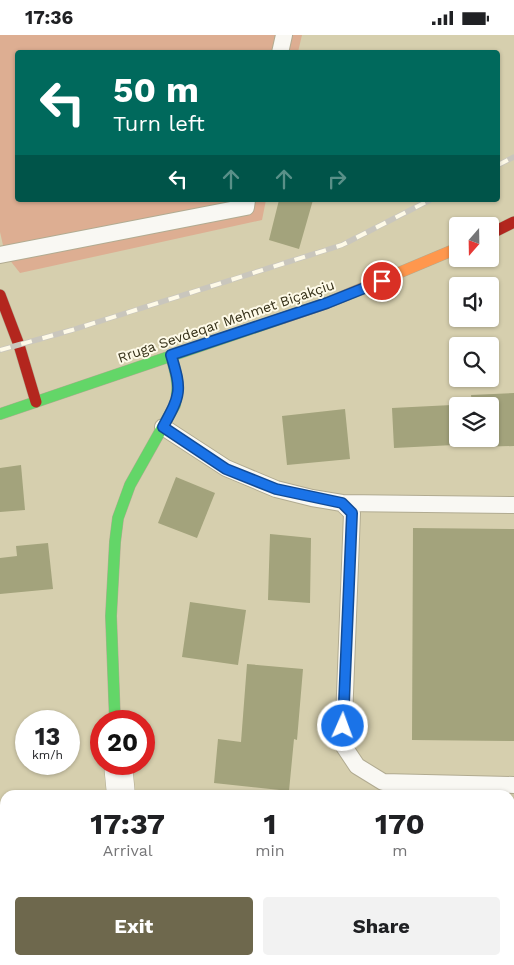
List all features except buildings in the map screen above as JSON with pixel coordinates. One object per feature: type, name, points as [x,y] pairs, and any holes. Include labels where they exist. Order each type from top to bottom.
[{"type":"main road","points":[[499,230],[514,222]]},
{"type":"main road","name":"Rruga Sevdeqar Mehmet Biçakçiu","points":[[0,413],[327,303],[449,252]]},
{"type":"main road","points":[[0,295],[19,345],[36,401]]},
{"type":"main road","points":[[114,710],[110,616],[118,518],[130,485],[163,427],[178,395],[179,382],[171,355]]},
{"type":"street","points":[[119,775],[121,790]]},
{"type":"lane","points":[[281,50],[284,35]]},
{"type":"lane","points":[[0,255],[246,207],[247,202]]},
{"type":"lane","points":[[163,427],[226,469],[276,489],[342,503],[514,505]]},
{"type":"lane","points":[[342,503],[352,513],[342,745],[357,766],[383,782],[514,785]]},
{"type":"shaded area","points":[[0,35],[302,35],[298,50],[15,50],[15,202],[266,202],[262,220],[20,273],[5,254],[0,232]]},
{"type":"railway","points":[[500,164],[514,157]]},
{"type":"railway","points":[[0,350],[72,330],[342,245],[426,202]]},
{"type":"traffic: fast","points":[[0,414],[283,318]]},
{"type":"traffic: fast","points":[[115,710],[111,616],[118,518],[130,485],[175,405],[177,386],[171,356]]},
{"type":"traffic: slow","points":[[283,318],[327,303],[449,252]]},
{"type":"traffic: jam","points":[[499,230],[514,222]]},
{"type":"traffic: jam","points":[[0,295],[19,345],[36,402]]},
{"type":"route","points":[[343,726],[352,513],[342,503],[276,489],[226,469],[163,427],[175,405],[178,395],[179,382],[171,355],[327,303],[382,281]]}]
